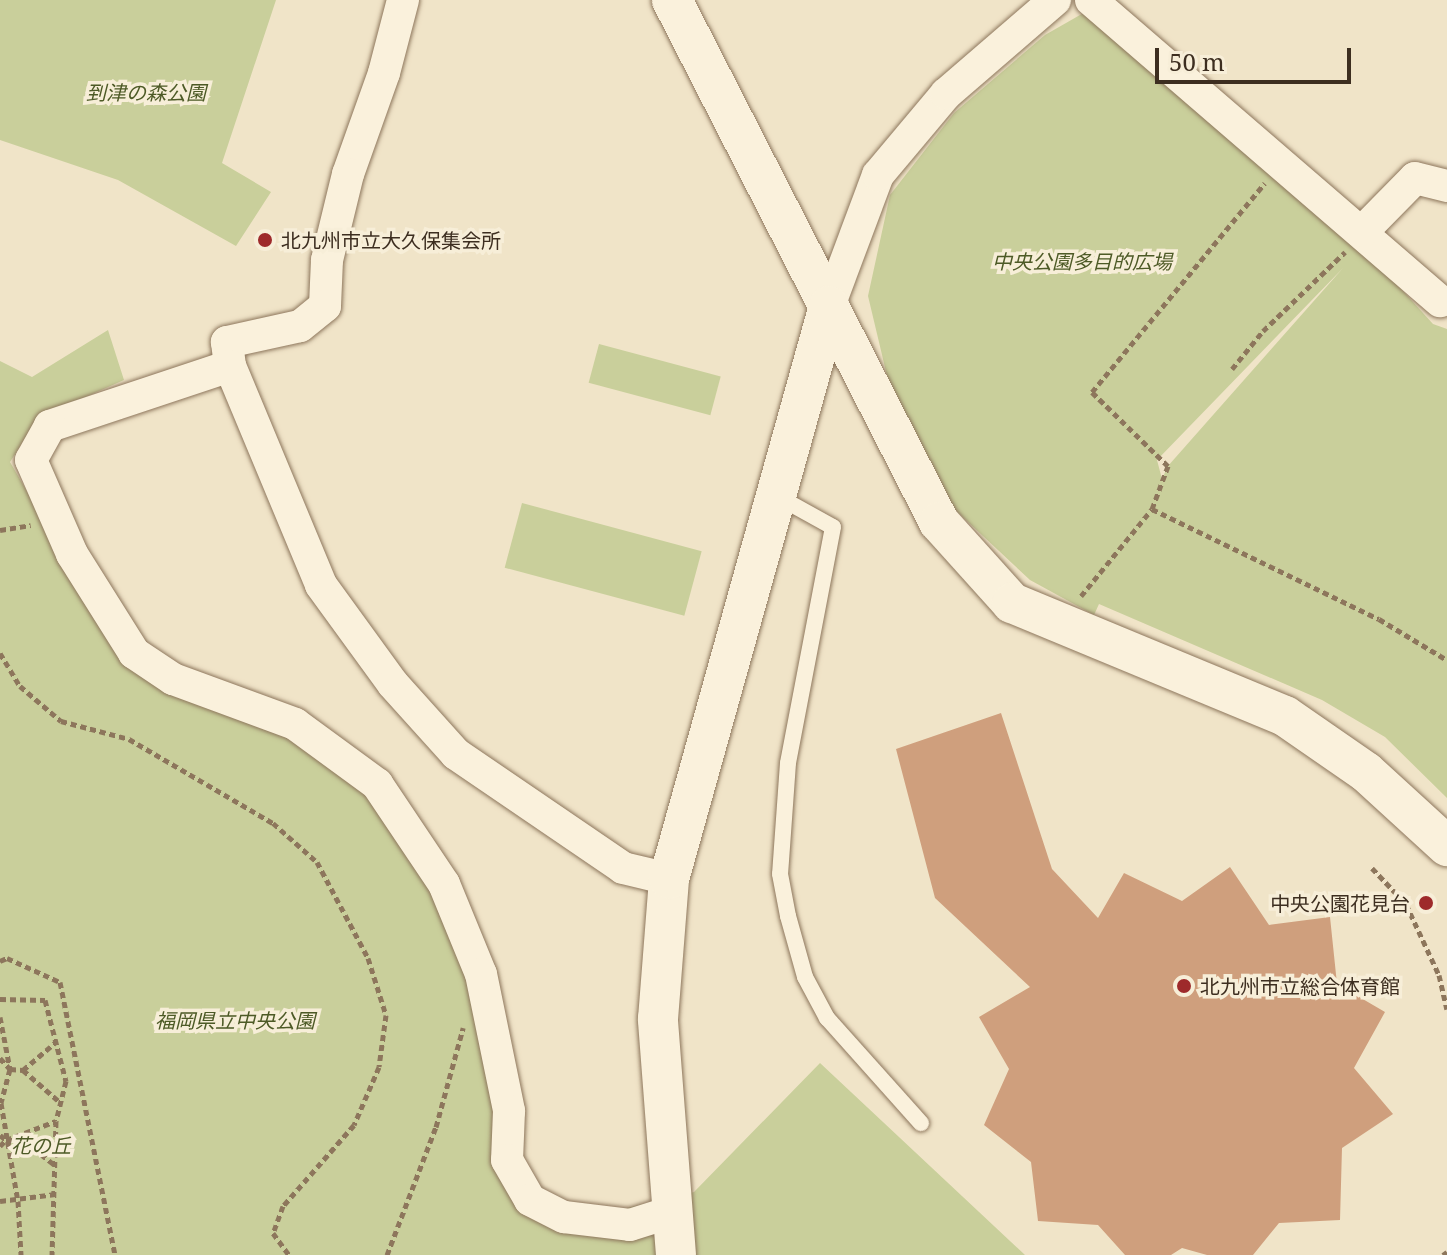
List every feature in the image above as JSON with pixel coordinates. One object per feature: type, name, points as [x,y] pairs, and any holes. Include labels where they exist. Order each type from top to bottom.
[{"type":"street","points":[[403,0],[384,73],[348,174],[327,260],[325,306],[300,326],[227,342],[230,366],[321,585],[393,684],[456,754],[623,868],[669,879]]},
{"type":"street","points":[[672,0],[939,522],[1012,603],[1285,716],[1366,772],[1447,846]]},
{"type":"street","points":[[676,1255],[658,1019],[669,879],[829,306],[878,175],[946,94],[1055,0]]},
{"type":"street","points":[[1091,0],[1363,231],[1440,301]]},
{"type":"street","points":[[1363,231],[1415,178],[1447,186]]},
{"type":"street","points":[[230,366],[50,426],[31,460],[72,554],[134,653],[173,679],[295,724],[377,784],[444,884],[481,974],[509,1111],[507,1160],[530,1200],[564,1217],[630,1225],[671,1212]]},
{"type":"street","points":[[663,1255],[671,1212]]},
{"type":"lane","points":[[775,495],[833,527],[788,763],[780,874],[788,916],[805,977],[827,1018],[921,1123]]},
{"type":"path","points":[[1081,596],[1152,509],[1168,466],[1092,392],[1281,164]]},
{"type":"path","points":[[1232,369],[1363,231]]},
{"type":"path","points":[[1152,509],[1379,619],[1447,660]]},
{"type":"path","points":[[0,530],[40,523]]},
{"type":"path","points":[[0,653],[20,686],[61,721],[129,739],[273,823],[317,862],[368,958],[386,1015],[379,1067],[354,1125],[283,1206],[273,1233],[289,1255]]},
{"type":"path","points":[[1372,868],[1406,904],[1439,975],[1447,1009]]},
{"type":"path","points":[[0,961],[7,958],[60,982],[115,1255]]},
{"type":"path","points":[[0,999],[45,1000],[66,1081],[56,1121],[52,1255]]},
{"type":"path","points":[[387,1255],[436,1127],[467,1014]]},
{"type":"path","points":[[0,1017],[10,1069],[1,1103],[18,1201],[21,1255]]},
{"type":"path","points":[[23,1070],[56,1042]]},
{"type":"path","points":[[0,1058],[10,1069],[23,1070],[61,1103]]},
{"type":"path","points":[[0,1146],[6,1140],[56,1121]]},
{"type":"path","points":[[0,1135],[6,1140],[33,1148],[56,1166]]},
{"type":"path","points":[[0,1201],[56,1194]]},
{"type":"green space","name":"到津の森公園","points":[[0,0],[276,0],[222,163],[271,192],[236,246],[118,180],[0,140]]},
{"type":"green space","name":"中央公園多目的広場","points":[[1087,11],[1363,247],[1433,324],[1447,329],[1447,798],[1385,737],[1322,700],[1099,604],[1094,615],[1030,580],[953,508],[888,380],[868,296],[890,195],[954,113],[1045,35]],"holes":[[[1343,268],[1168,466],[1162,479],[1157,460]]]},
{"type":"green space","name":"福岡県立中央公園","points":[[108,330],[124,380],[38,418],[10,462],[129,668],[298,743],[366,794],[408,841],[471,966],[495,1099],[503,1182],[593,1216],[694,1192],[820,1063],[1025,1255],[0,1255],[0,361],[32,377]]},
{"type":"green space","points":[[599,344],[721,377],[710,415],[589,383]]},
{"type":"green space","points":[[522,503],[702,551],[684,616],[505,568]]},
{"type":"building","name":"北九州市立総合体育館","points":[[1001,713],[1052,869],[1098,918],[1124,873],[1182,901],[1230,867],[1269,925],[1330,917],[1337,984],[1385,1012],[1354,1068],[1393,1114],[1342,1148],[1340,1220],[1279,1223],[1253,1255],[1207,1255],[1182,1248],[1171,1255],[1125,1255],[1098,1225],[1038,1221],[1031,1162],[984,1125],[1009,1069],[979,1017],[1030,987],[935,898],[896,749]]},
{"type":"place","name":"北九州市立大久保集会所","points":[[265,240]]},
{"type":"place","name":"中央公園花見台","points":[[1426,903]]},
{"type":"place","name":"北九州市立総合体育館","points":[[1184,986]]},
{"type":"park label","name":"花の丘","points":[[41,1145]]}]
